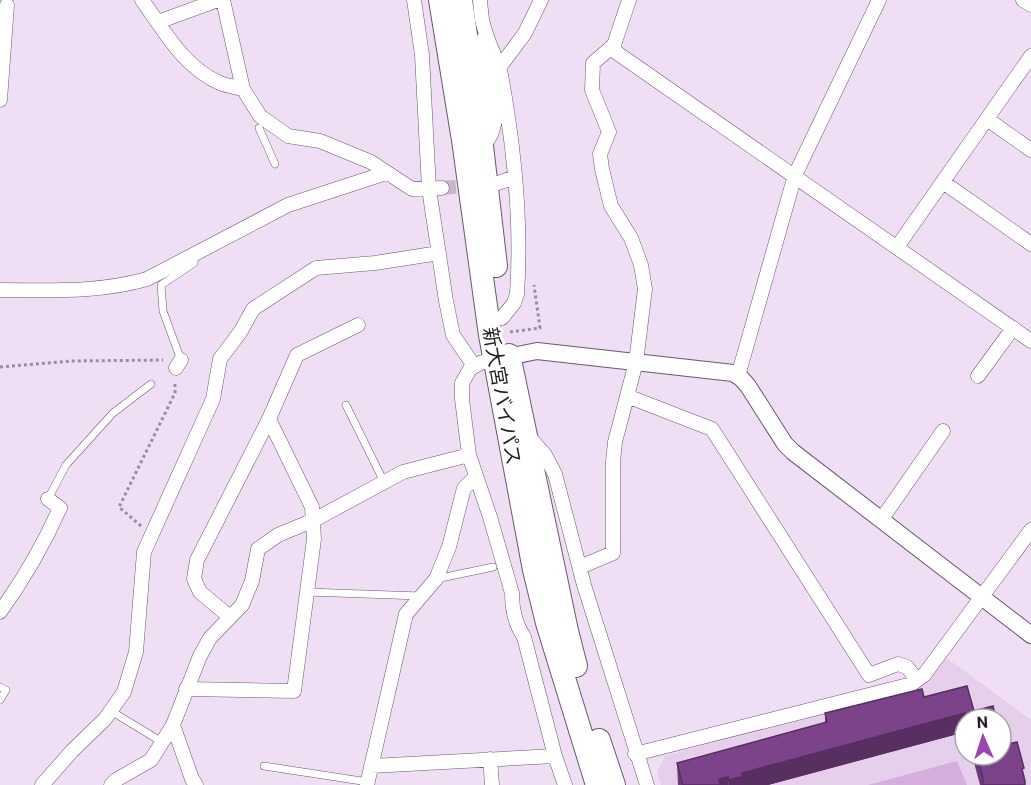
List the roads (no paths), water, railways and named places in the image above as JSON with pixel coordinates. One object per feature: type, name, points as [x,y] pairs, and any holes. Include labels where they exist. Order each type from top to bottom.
[{"type":"highway","name":"新大宮バイパス","points":[[440,0],[463,140],[492,361],[540,597],[597,785]]},
{"type":"highway","name":"新大宮バイパス","points":[[461,0],[482,146],[502,318],[492,361],[526,434],[569,640],[585,698],[614,785]]},
{"type":"street","points":[[142,0],[172,45],[197,70],[220,83],[243,88]]},
{"type":"street","points":[[158,22],[218,0]]},
{"type":"street","points":[[223,0],[243,88],[255,115],[260,116],[288,136],[320,141],[371,162],[412,189],[436,189]]},
{"type":"street","points":[[414,0],[436,189],[439,253],[453,335],[492,361]]},
{"type":"street","points":[[480,0],[495,119],[489,140],[482,146]]},
{"type":"street","points":[[499,68],[525,33],[541,0]]},
{"type":"street","points":[[580,567],[613,553],[615,442],[636,362],[645,289],[641,265],[631,238],[611,206],[600,154],[609,132],[592,90],[593,63],[614,45],[629,0]]},
{"type":"street","points":[[738,376],[795,175],[879,0]]},
{"type":"street","points":[[1023,0],[1031,5]]},
{"type":"street","points":[[0,100],[7,5]]},
{"type":"street","points":[[483,27],[495,52],[499,68],[512,144],[515,177],[517,294],[514,303],[502,318]]},
{"type":"street","points":[[610,48],[1031,341]]},
{"type":"street","points":[[897,247],[1031,56]]},
{"type":"street","points":[[987,120],[1031,150]]},
{"type":"street","points":[[0,290],[89,290],[122,286],[147,279],[288,205],[386,173]]},
{"type":"street","points":[[498,183],[515,177]]},
{"type":"street","points":[[943,182],[1031,244]]},
{"type":"street","points":[[42,785],[111,711],[124,692],[136,652],[144,552],[213,399],[220,359],[241,331],[253,309],[316,268],[375,263],[439,253]]},
{"type":"street","points":[[230,617],[200,592],[194,579],[197,560],[269,419],[297,355],[358,325]]},
{"type":"street","points":[[978,376],[1013,328]]},
{"type":"street","points":[[565,785],[555,756],[524,637],[518,629],[502,560],[469,455],[462,394],[464,378],[492,361],[537,351],[719,371],[738,376],[748,386],[785,444],[1031,635]]},
{"type":"street","points":[[627,396],[712,429],[869,675],[898,664],[907,667],[917,680]]},
{"type":"street","points":[[186,689],[294,691],[314,539],[314,520],[312,507],[269,419]]},
{"type":"street","points":[[881,519],[943,431]]},
{"type":"street","points":[[526,434],[545,455],[555,474],[635,754],[647,785]]},
{"type":"street","points":[[111,785],[151,760],[173,725],[186,689],[210,638],[242,605],[252,581],[258,549],[278,535],[314,520],[403,472],[469,455]]},
{"type":"street","points":[[368,784],[406,614],[436,579],[449,547],[464,488],[476,477]]},
{"type":"street","points":[[0,612],[23,581],[60,508],[48,499]]},
{"type":"street","points":[[635,754],[912,684],[924,675],[1031,530]]},
{"type":"street","points":[[173,725],[196,785]]},
{"type":"street","points":[[371,766],[555,756]]},
{"type":"street","points":[[490,759],[492,785]]},
{"type":"lane","points":[[259,128],[274,164]]},
{"type":"lane","points":[[178,364],[163,311],[161,285],[194,263],[195,255]]},
{"type":"lane","points":[[48,499],[66,465],[113,413],[151,384]]},
{"type":"lane","points":[[346,405],[384,482]]},
{"type":"lane","points":[[436,579],[492,567]]},
{"type":"lane","points":[[307,592],[421,596]]},
{"type":"lane","points":[[0,687],[6,690],[0,699]]},
{"type":"lane","points":[[111,711],[162,742]]},
{"type":"lane","points":[[264,766],[368,784]]},
{"type":"tunnel","points":[[442,188],[475,185]]}]
